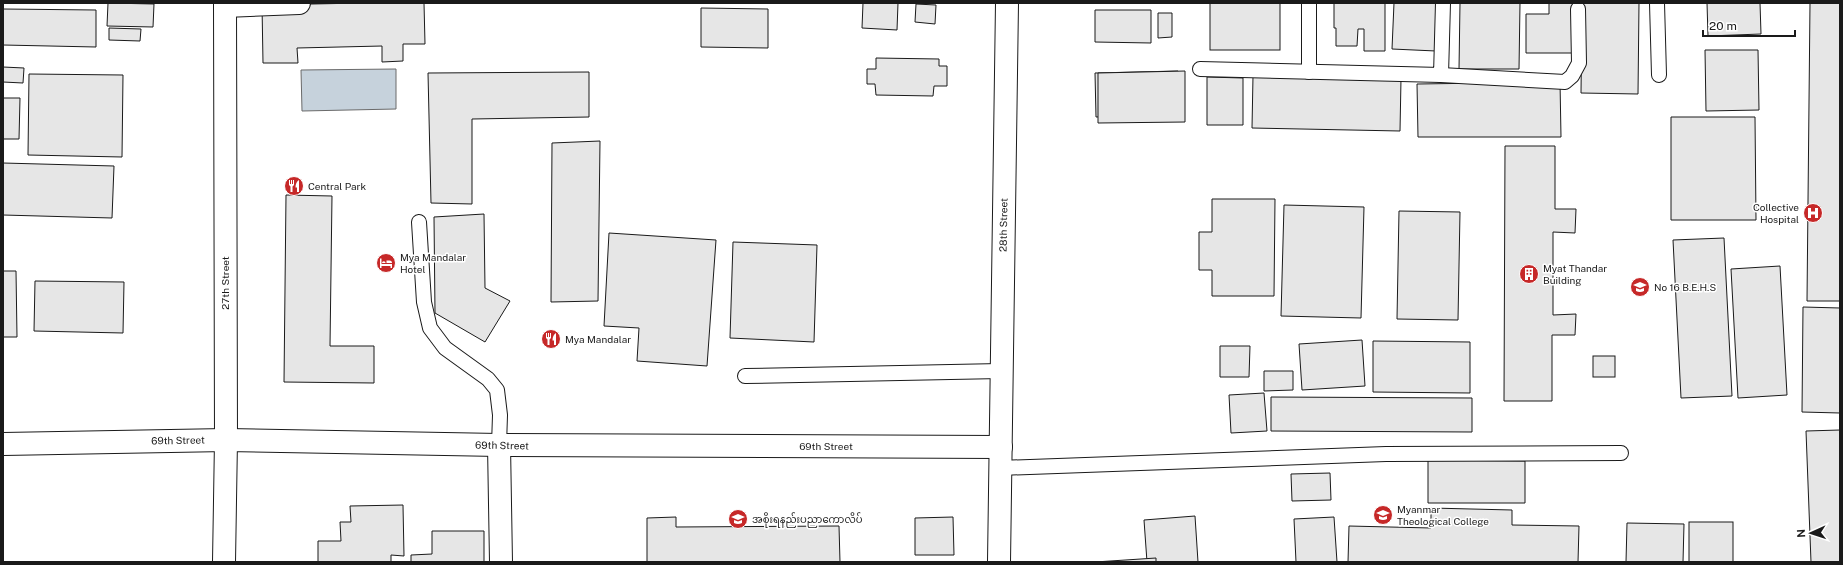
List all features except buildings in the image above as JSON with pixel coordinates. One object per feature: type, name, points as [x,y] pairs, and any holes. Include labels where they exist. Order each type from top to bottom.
[{"type":"street","points":[[225,4],[299,3]]},
{"type":"street","name":"28th Street","points":[[999,562],[1007,3]]},
{"type":"street","name":"27th Street","points":[[224,562],[226,440],[225,4]]},
{"type":"street","name":"69th Street","points":[[3,444],[226,440],[499,445],[1001,447]]},
{"type":"street","points":[[499,445],[501,562]]},
{"type":"lane","points":[[1309,3],[1310,72]]},
{"type":"lane","points":[[1441,75],[1444,3]]},
{"type":"lane","points":[[1657,3],[1658,75]]},
{"type":"lane","points":[[1200,69],[1441,75],[1565,82],[1572,76],[1579,63],[1578,9]]},
{"type":"lane","points":[[419,222],[424,302],[430,328],[445,348],[488,379],[497,390],[500,415],[499,445]]},
{"type":"lane","points":[[745,376],[1001,371]]},
{"type":"lane","points":[[1000,468],[1386,454],[1621,453]]},
{"type":"shaded area","points":[[396,69],[396,109],[302,111],[301,70]]},
{"type":"place","name":"Central Park","points":[[294,186]]},
{"type":"place","name":"Collective Hospital","points":[[1813,213]]},
{"type":"place","name":"Mya Mandalar Hotel","points":[[386,263]]},
{"type":"place","name":"Myat Thandar Building","points":[[1529,274]]},
{"type":"place","name":"No 16 B.E.H.S","points":[[1640,287]]},
{"type":"place","name":"Mya Mandalar","points":[[551,339]]},
{"type":"place","name":"Myanmar Theological College","points":[[1383,515]]},
{"type":"place","name":"အစိုးရနည်းပညာကောလိပ်","points":[[738,519]]}]
